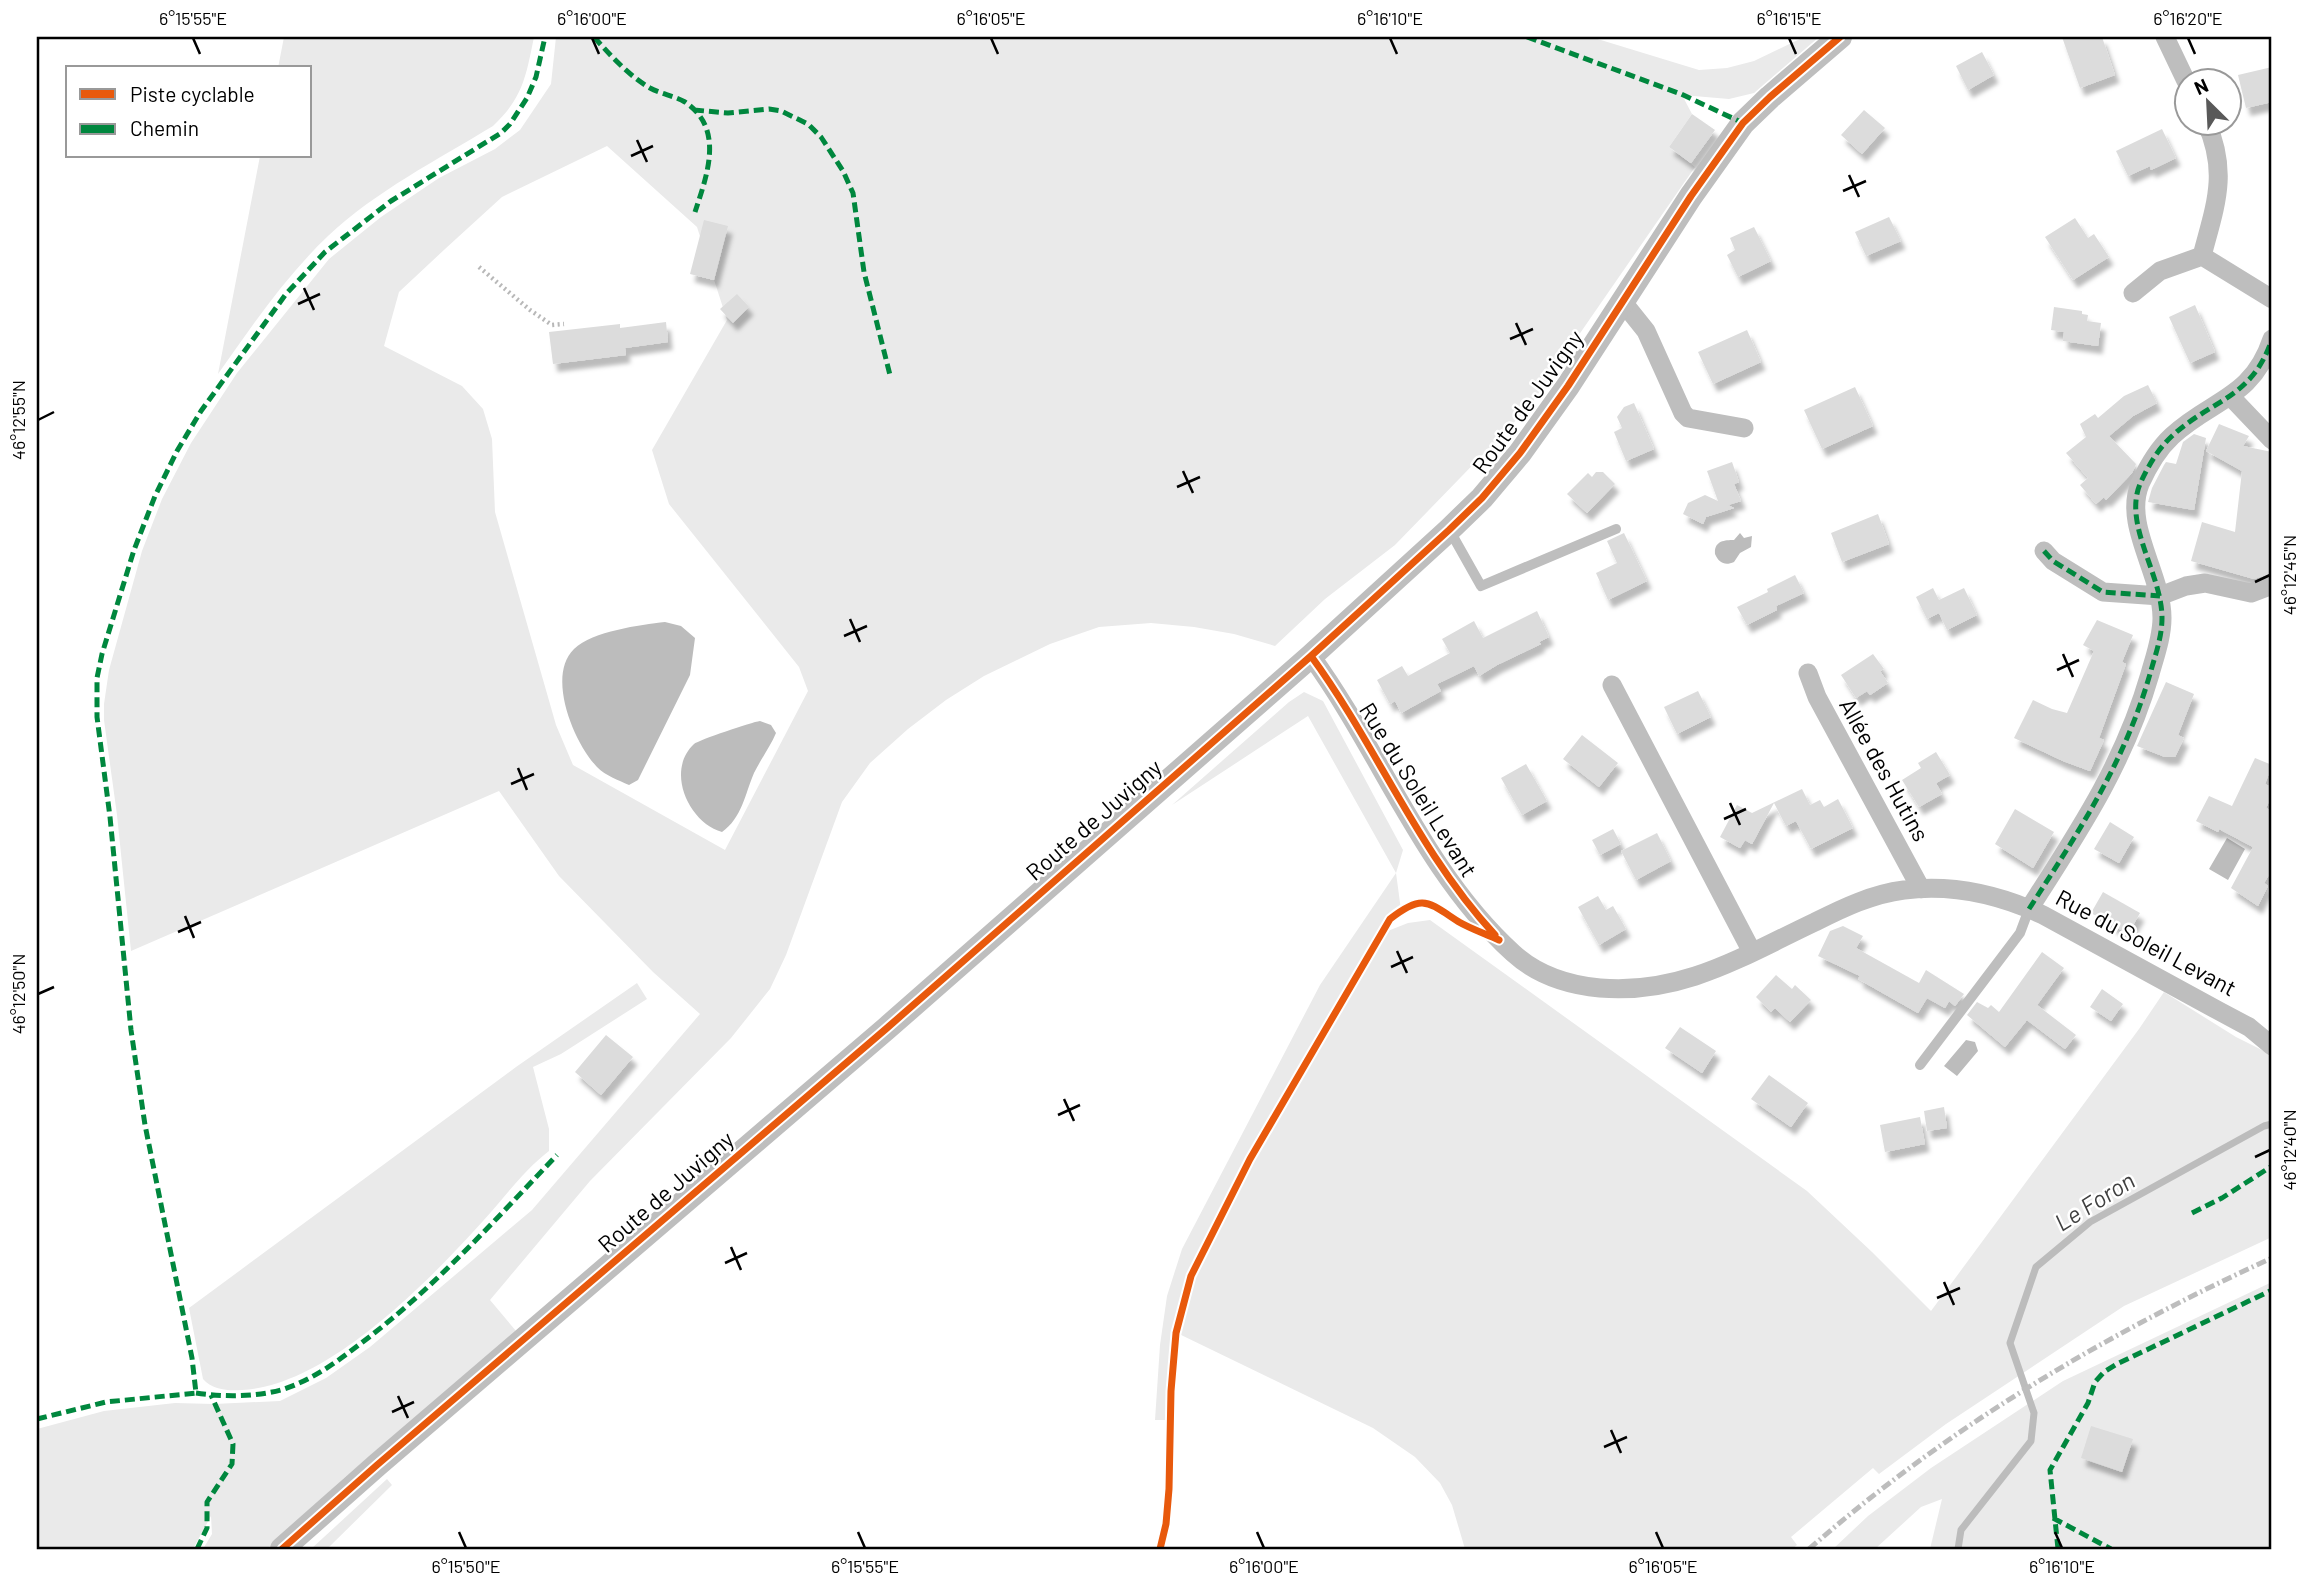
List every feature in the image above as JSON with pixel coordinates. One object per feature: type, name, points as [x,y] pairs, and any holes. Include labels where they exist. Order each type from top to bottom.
[{"type":"street","name":"Route de Juvigny","points":[[282,1549],[887,1028],[1311,656],[1482,498],[1520,453],[1568,386],[1709,170],[1744,123],[1840,37]]},
{"type":"street","points":[[2165,37],[2179,66]]},
{"type":"street","points":[[2202,256],[2217,200],[2220,174],[2212,136]]},
{"type":"street","points":[[2133,293],[2160,271],[2202,256]]},
{"type":"street","points":[[2202,256],[2272,299]]},
{"type":"street","points":[[1622,301],[1646,331],[1683,413],[1688,418],[1744,428]]},
{"type":"street","points":[[2029,909],[2098,799],[2124,748],[2141,704],[2161,631],[2160,596],[2136,510],[2138,491],[2154,457],[2172,435],[2245,386],[2257,371],[2272,339]]},
{"type":"street","points":[[2231,397],[2272,440]]},
{"type":"street","points":[[2044,551],[2053,561],[2103,592],[2160,596],[2199,584],[2244,593],[2259,591],[2272,585]]},
{"type":"street","name":"Rue du Soleil Levant","points":[[1311,656],[1444,874],[1485,924],[1525,963],[1546,975],[1573,984],[1606,988],[1644,989],[1681,981],[1752,952],[1860,902],[1889,893],[1947,888],[1989,895],[2029,909],[2220,1010],[2249,1027],[2272,1046]]},
{"type":"street","name":"Allée des Hutins","points":[[1808,673],[1817,697],[1921,889]]},
{"type":"street","points":[[1612,685],[1752,952]]},
{"type":"lane","points":[[1449,530],[1481,586],[1616,529]]},
{"type":"lane","name":"Rue du Soleil Levant","points":[[1920,1065],[2020,933],[2029,909]]},
{"type":"path","points":[[479,267],[552,325],[564,324]]},
{"type":"shaded area","points":[[284,37],[534,37],[522,86],[503,116],[493,126],[387,190],[328,236],[283,285],[218,374],[260,158],[312,158],[312,66],[278,66]]},
{"type":"shaded area","points":[[556,37],[1591,37],[1699,70],[1727,68],[1754,61],[1804,37],[1819,37],[1754,93],[1729,99],[1682,95],[1692,114],[1669,147],[1695,167],[1529,407],[1395,545],[1325,599],[1275,646],[1234,634],[1194,627],[1151,623],[1099,627],[1050,644],[984,676],[908,729],[870,763],[842,802],[786,955],[770,989],[731,1038],[590,1181],[490,1300],[516,1331],[344,1478],[267,1549],[203,1549],[212,1534],[211,1516],[193,1549],[37,1549],[37,1429],[104,1411],[175,1403],[280,1401],[326,1378],[370,1347],[532,1210],[700,1014],[653,972],[559,876],[499,791],[131,951],[104,704],[109,670],[142,551],[162,499],[191,443],[237,373],[329,259],[381,217],[439,178],[495,149],[520,130],[551,84]],"holes":[[[607,146],[697,227],[727,320],[652,450],[669,504],[799,667],[808,691],[725,850],[573,765],[556,725],[495,512],[492,439],[483,409],[462,386],[384,346],[399,292],[502,197]]]},
{"type":"shaded area","points":[[1740,533],[1744,538],[1752,536],[1751,547],[1740,553],[1734,562],[1720,562],[1715,554],[1716,546],[1723,541],[1734,540]]},
{"type":"shaded area","points":[[665,622],[681,626],[695,638],[690,675],[638,780],[629,785],[612,778],[597,767],[580,742],[566,709],[563,692],[566,661],[574,649],[593,638],[617,630]]},
{"type":"shaded area","points":[[1304,692],[1323,701],[1403,850],[1396,873],[1308,716],[1172,805],[1289,702]]},
{"type":"shaded area","points":[[760,721],[771,725],[776,733],[754,773],[739,813],[722,832],[710,827],[700,818],[685,795],[681,781],[686,755],[698,742]]},
{"type":"shaded area","points":[[2227,838],[2245,849],[2228,880],[2209,869]]},
{"type":"shaded area","points":[[1396,873],[1401,910],[1390,919],[1380,934],[1408,923],[1430,920],[1807,1191],[1931,1311],[2164,992],[2236,1037],[2272,1055],[2272,1237],[2124,1306],[1946,1424],[1879,1474],[1873,1468],[1791,1537],[1797,1545],[1792,1549],[1465,1549],[1452,1505],[1440,1483],[1415,1457],[1373,1428],[1177,1333],[1170,1420],[1155,1420],[1160,1345],[1167,1296],[1182,1249],[1320,985]]},
{"type":"shaded area","points":[[637,983],[647,999],[561,1054],[533,1067],[549,1129],[549,1151],[405,1300],[341,1351],[308,1370],[275,1384],[232,1390],[216,1388],[203,1379],[189,1308],[516,1067]]},
{"type":"shaded area","points":[[1966,1040],[1975,1042],[1978,1051],[1957,1076],[1944,1066]]},
{"type":"shaded area","points":[[2272,1282],[2272,1549],[1930,1549],[1942,1499],[1921,1507],[1875,1549],[1833,1549],[1868,1516],[1931,1468],[2063,1381]]},
{"type":"shaded area","points":[[387,1479],[392,1485],[327,1549],[311,1549]]},
{"type":"building","points":[[2062,37],[2102,37],[2115,75],[2080,88]]},
{"type":"building","points":[[1982,52],[1994,75],[1968,90],[1956,66]]},
{"type":"building","points":[[2272,67],[2272,102],[2246,108],[2242,74]]},
{"type":"building","points":[[1864,110],[1885,128],[1862,154],[1841,135]]},
{"type":"building","points":[[1692,114],[1715,130],[1691,163],[1669,147]]},
{"type":"building","points":[[2162,129],[2176,158],[2151,170],[2150,166],[2128,176],[2116,151]]},
{"type":"building","points":[[1889,217],[1901,241],[1866,256],[1855,232]]},
{"type":"building","points":[[2075,218],[2088,238],[2094,234],[2109,257],[2073,280],[2045,237]]},
{"type":"building","points":[[704,220],[728,226],[714,280],[690,274]]},
{"type":"building","points":[[1754,227],[1771,261],[1738,277],[1727,255],[1735,250],[1730,238]]},
{"type":"building","points":[[737,294],[749,307],[733,323],[720,309]]},
{"type":"building","points":[[2195,305],[2215,352],[2190,363],[2169,317]]},
{"type":"building","points":[[2054,307],[2082,311],[2082,314],[2088,315],[2087,321],[2101,323],[2098,346],[2063,341],[2064,332],[2051,330]]},
{"type":"building","points":[[666,322],[668,342],[625,348],[626,355],[553,364],[549,332]]},
{"type":"building","points":[[1747,330],[1761,362],[1713,384],[1698,352]]},
{"type":"building","points":[[2148,385],[2157,403],[2133,416],[2109,436],[2136,464],[2132,473],[2106,500],[2104,497],[2096,504],[2080,485],[2088,478],[2066,453],[2086,437],[2080,424],[2095,414],[2098,418],[2124,396]]},
{"type":"building","points":[[1855,387],[1873,426],[1822,449],[1804,410]]},
{"type":"building","points":[[1634,403],[1654,449],[1626,461],[1614,432],[1622,428],[1617,417],[1624,407]]},
{"type":"building","points":[[2219,424],[2249,436],[2243,446],[2272,452],[2272,573],[2254,579],[2191,561],[2202,522],[2235,532],[2242,471],[2206,451]]},
{"type":"building","points":[[2194,434],[2206,438],[2194,510],[2148,502],[2166,462],[2176,464],[2183,442]]},
{"type":"building","points":[[1732,462],[1739,482],[1734,484],[1741,501],[1728,505],[1734,508],[1706,517],[1703,524],[1683,514],[1688,503],[1705,495],[1718,501],[1707,471]]},
{"type":"building","points":[[1596,472],[1603,472],[1615,484],[1587,513],[1567,494],[1588,473],[1592,477]]},
{"type":"building","points":[[1878,514],[1889,544],[1842,562],[1831,533]]},
{"type":"building","points":[[1624,533],[1647,581],[1608,600],[1596,573],[1617,563],[1607,541]]},
{"type":"building","points":[[1795,575],[1804,593],[1776,606],[1777,610],[1747,625],[1737,607]]},
{"type":"building","points":[[1933,588],[1939,600],[1964,588],[1977,615],[1947,630],[1939,613],[1927,619],[1916,597]]},
{"type":"building","points":[[1537,611],[1549,637],[1539,642],[1541,644],[1479,676],[1474,666],[1437,684],[1441,691],[1401,713],[1395,701],[1390,704],[1377,680],[1402,666],[1408,676],[1450,653],[1442,639],[1474,621],[1483,638]]},
{"type":"building","points":[[2097,620],[2133,635],[2122,662],[2126,664],[2099,738],[2104,740],[2090,771],[2014,738],[2033,700],[2067,713],[2094,651],[2083,645]]},
{"type":"building","points":[[1873,654],[1884,669],[1880,671],[1888,683],[1870,695],[1867,691],[1856,698],[1841,675]]},
{"type":"building","points":[[2166,682],[2194,694],[2178,735],[2184,738],[2175,757],[2165,757],[2137,746]]},
{"type":"building","points":[[1698,691],[1711,717],[1677,734],[1664,707]]},
{"type":"building","points":[[1582,735],[1618,763],[1599,787],[1563,759]]},
{"type":"building","points":[[1936,752],[1950,775],[1936,783],[1942,794],[1919,807],[1902,780],[1921,768],[1918,763]]},
{"type":"building","points":[[2255,758],[2272,765],[2265,784],[2272,788],[2266,808],[2272,811],[2272,870],[2264,883],[2268,886],[2258,906],[2231,888],[2253,847],[2219,829],[2218,832],[2196,821],[2209,796],[2232,806]]},
{"type":"building","points":[[1526,764],[1547,801],[1522,815],[1501,778]]},
{"type":"building","points":[[1802,789],[1810,805],[1820,800],[1824,807],[1838,799],[1853,828],[1811,849],[1796,821],[1786,826],[1774,803],[1752,844],[1745,840],[1740,848],[1720,837],[1737,805],[1752,813]]},
{"type":"building","points":[[2015,809],[2054,832],[2033,868],[1995,844]]},
{"type":"building","points":[[2110,822],[2134,837],[2119,863],[2094,849]]},
{"type":"building","points":[[1613,829],[1621,844],[1600,855],[1592,840]]},
{"type":"building","points":[[1657,833],[1671,861],[1636,880],[1621,851]]},
{"type":"building","points":[[2103,892],[2140,913],[2128,934],[2091,913]]},
{"type":"building","points":[[1598,896],[1606,910],[1613,906],[1626,929],[1599,945],[1578,907]]},
{"type":"building","points":[[1843,926],[1863,936],[1856,948],[1919,983],[1926,970],[1964,994],[1955,1006],[1949,1001],[1945,1008],[1927,998],[1918,1013],[1858,979],[1860,976],[1818,956],[1830,931]]},
{"type":"building","points":[[2042,952],[2064,968],[2037,1005],[2076,1035],[2065,1049],[2027,1020],[2005,1047],[1967,1015],[1977,1002],[1988,1008],[1991,1005],[1999,1012]]},
{"type":"building","points":[[1776,975],[1792,989],[1795,985],[1811,1000],[1790,1022],[1775,1008],[1771,1012],[1756,997]]},
{"type":"building","points":[[2102,989],[2123,1004],[2111,1021],[2090,1007]]},
{"type":"building","points":[[1680,1027],[1716,1051],[1702,1073],[1665,1048]]},
{"type":"building","points":[[606,1035],[633,1057],[601,1095],[575,1072]]},
{"type":"building","points":[[1769,1075],[1808,1103],[1791,1127],[1751,1099]]},
{"type":"building","points":[[1944,1107],[1947,1128],[1927,1131],[1924,1111]]},
{"type":"building","points":[[1920,1117],[1925,1144],[1885,1152],[1880,1125]]},
{"type":"building","points":[[2091,1426],[2133,1439],[2122,1472],[2081,1458]]},
{"type":"waterway","name":"Le Foron","points":[[1958,1549],[1961,1530],[2031,1441],[2034,1413],[2010,1343],[2036,1267],[2090,1222],[2272,1124]]},
{"type":"railway","points":[[1809,1549],[1916,1463],[2030,1387],[2149,1319],[2272,1258]]},
{"type":"marked path","points":[[37,1419],[106,1402],[196,1393],[192,1358],[145,1125],[131,1030],[110,817],[97,717],[97,678],[102,654],[134,550],[155,496],[177,451],[201,411],[286,294],[325,252],[391,201],[501,133],[527,98],[536,77],[545,37]]},
{"type":"marked path","points":[[594,37],[634,77],[650,88],[685,102],[705,125],[710,153],[695,212]]},
{"type":"marked path","points":[[1527,37],[1681,94],[1743,123]]},
{"type":"marked path","points":[[694,110],[728,113],[769,109],[781,111],[808,124],[821,137],[843,171],[853,193],[864,272],[890,375]]},
{"type":"marked path","points":[[2029,909],[2099,796],[2127,738],[2158,646],[2162,625],[2160,601],[2136,516],[2140,484],[2154,458],[2172,436],[2230,396],[2254,374],[2272,339]]},
{"type":"marked path","points":[[2044,551],[2053,561],[2103,592],[2160,596]]},
{"type":"marked path","points":[[196,1393],[239,1396],[281,1390],[304,1381],[345,1356],[390,1320],[464,1252],[557,1155]]},
{"type":"marked path","points":[[2192,1213],[2222,1198],[2272,1166]]},
{"type":"marked path","points":[[2058,1549],[2050,1470],[2088,1403],[2095,1382],[2117,1364],[2272,1290]]},
{"type":"marked path","points":[[197,1549],[207,1528],[207,1502],[232,1464],[233,1444],[211,1395]]},
{"type":"marked path","points":[[2053,1518],[2111,1549]]},
{"type":"cycle path","points":[[282,1549],[887,1028],[1311,656],[1482,498],[1520,453],[1568,386],[1691,196],[1743,123],[1840,37]]},
{"type":"cycle path","points":[[1311,656],[1335,690],[1443,869],[1495,935]]},
{"type":"cycle path","points":[[1160,1549],[1166,1524],[1169,1489],[1171,1391],[1176,1333],[1191,1276],[1250,1159],[1390,919],[1410,906],[1425,903],[1440,909],[1464,925],[1499,940]]}]
